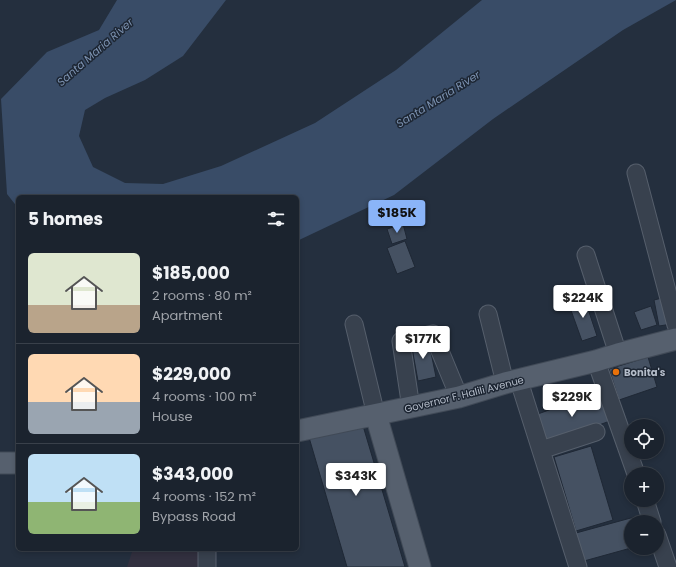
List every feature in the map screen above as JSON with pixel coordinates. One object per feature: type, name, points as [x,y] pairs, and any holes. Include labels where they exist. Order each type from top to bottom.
[{"type":"main road","name":"Governor F. Halili Avenue","points":[[299,431],[459,397],[676,339]]},
{"type":"main road","points":[[376,415],[420,567]]},
{"type":"main road","points":[[0,463],[16,463]]},
{"type":"street","points":[[636,173],[676,325]]},
{"type":"street","points":[[586,255],[618,354]]},
{"type":"street","points":[[488,314],[512,382],[541,450],[578,567]]},
{"type":"street","points":[[354,324],[376,415]]},
{"type":"street","points":[[412,408],[400,341],[433,334],[459,397]]},
{"type":"street","points":[[596,361],[634,467]]},
{"type":"street","points":[[541,450],[596,432]]},
{"type":"street","points":[[207,551],[207,567]]},
{"type":"street","points":[[664,555],[668,567]]},
{"type":"shaded area","points":[[132,551],[207,551],[204,567],[127,567]]},
{"type":"water","name":"Santa Maria River","points":[[117,0],[226,0],[183,56],[145,80],[105,98],[85,110],[79,136],[93,167],[125,183],[163,184],[221,166],[315,123],[396,70],[482,0],[676,0],[623,30],[493,119],[394,195],[299,240],[299,195],[16,195],[16,205],[7,194],[1,99],[47,52],[99,30]]},
{"type":"building","points":[[403,224],[407,239],[392,244],[387,229]]},
{"type":"building","points":[[405,241],[415,267],[397,274],[387,248]]},
{"type":"building","points":[[584,297],[597,336],[582,341],[568,302]]},
{"type":"building","points":[[666,297],[672,324],[659,326],[654,300]]},
{"type":"building","points":[[651,306],[657,325],[641,330],[634,312]]},
{"type":"building","points":[[428,338],[436,377],[418,381],[411,342]]},
{"type":"building","points":[[648,357],[657,387],[619,400],[609,369]]},
{"type":"building","points":[[599,392],[610,421],[546,444],[535,415]]},
{"type":"building","points":[[361,419],[405,567],[347,567],[308,434]]},
{"type":"building","points":[[591,446],[613,520],[576,531],[554,457]]},
{"type":"building","points":[[624,520],[624,550],[584,561],[576,533]]},
{"type":"place","name":"Bonita's","points":[[616,372]]}]
